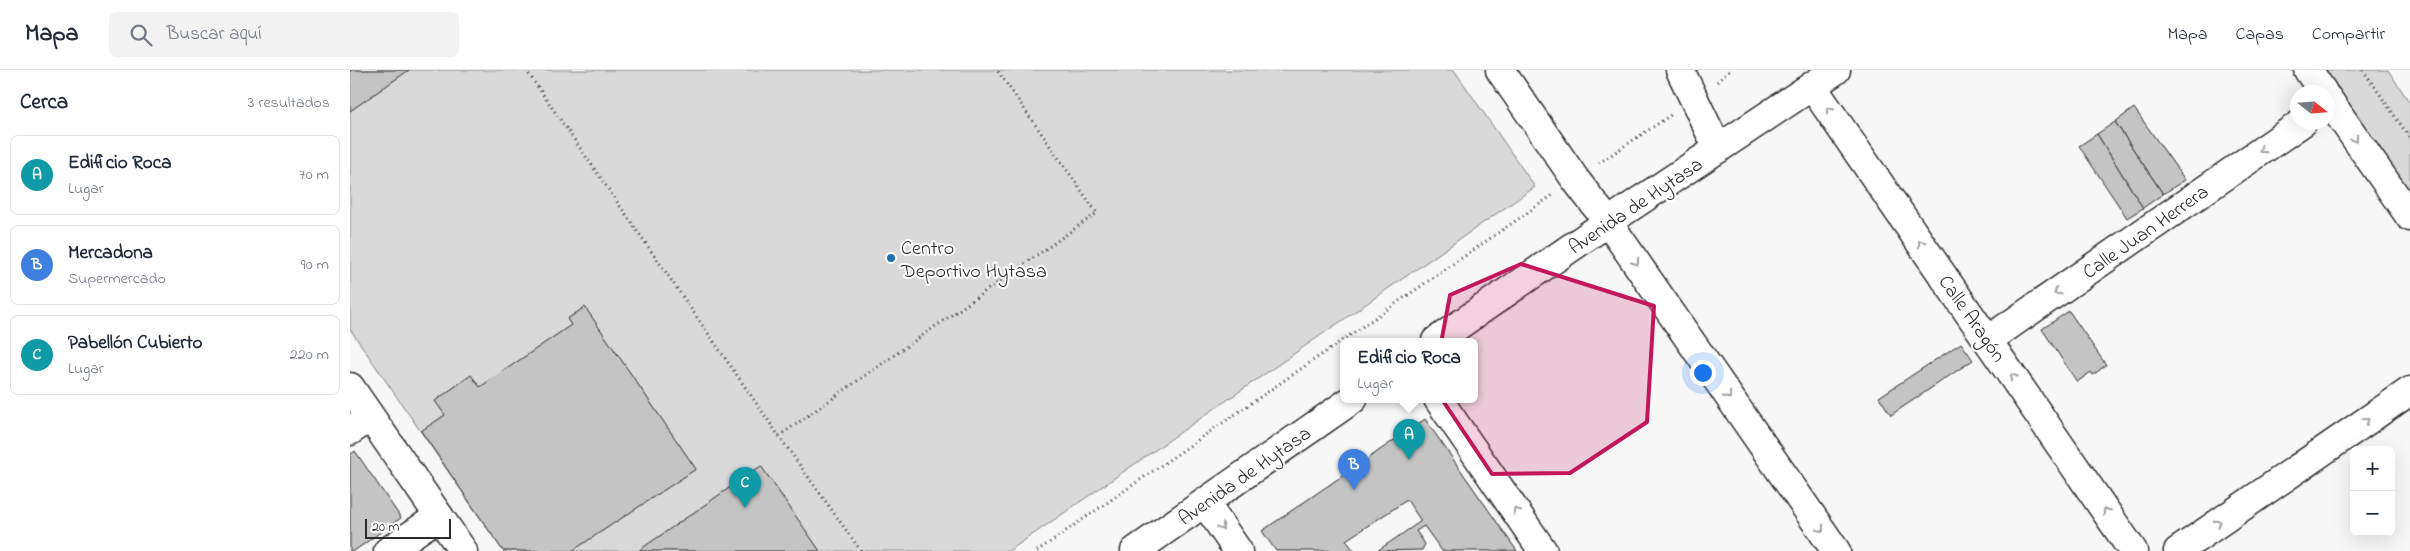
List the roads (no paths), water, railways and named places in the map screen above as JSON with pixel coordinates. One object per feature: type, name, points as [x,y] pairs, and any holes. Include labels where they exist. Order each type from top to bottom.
[{"type":"street","points":[[1500,70],[1836,551]]},
{"type":"street","points":[[1680,70],[1718,149]]},
{"type":"street","name":"Avenida de Hytasa","points":[[1440,338],[1608,222],[1836,70]]},
{"type":"street","points":[[2308,70],[2318,85]]},
{"type":"street","name":"Calle Aragón","points":[[1812,86],[2133,551]]},
{"type":"street","points":[[2335,111],[2410,217]]},
{"type":"street","name":"Calle Juan Herrera","points":[[1988,340],[2291,130]]},
{"type":"street","points":[[350,387],[360,424],[439,516],[463,551]]},
{"type":"street","points":[[2178,551],[2410,391]]},
{"type":"street","name":"Avenida de Hytasa","points":[[1135,551],[1347,403]]},
{"type":"street","points":[[1441,403],[1543,551]]},
{"type":"street","points":[[1205,503],[1238,551]]},
{"type":"street","points":[[388,551],[439,516]]},
{"type":"place","name":"Centro Deportivo Hytasa","points":[[891,258]]},
{"type":"place","name":"Edificio Roca","points":[[1409,460]]},
{"type":"place","name":"Mercadona","points":[[1354,490]]},
{"type":"place","name":"Pabellón Cubierto","points":[[745,508]]}]
